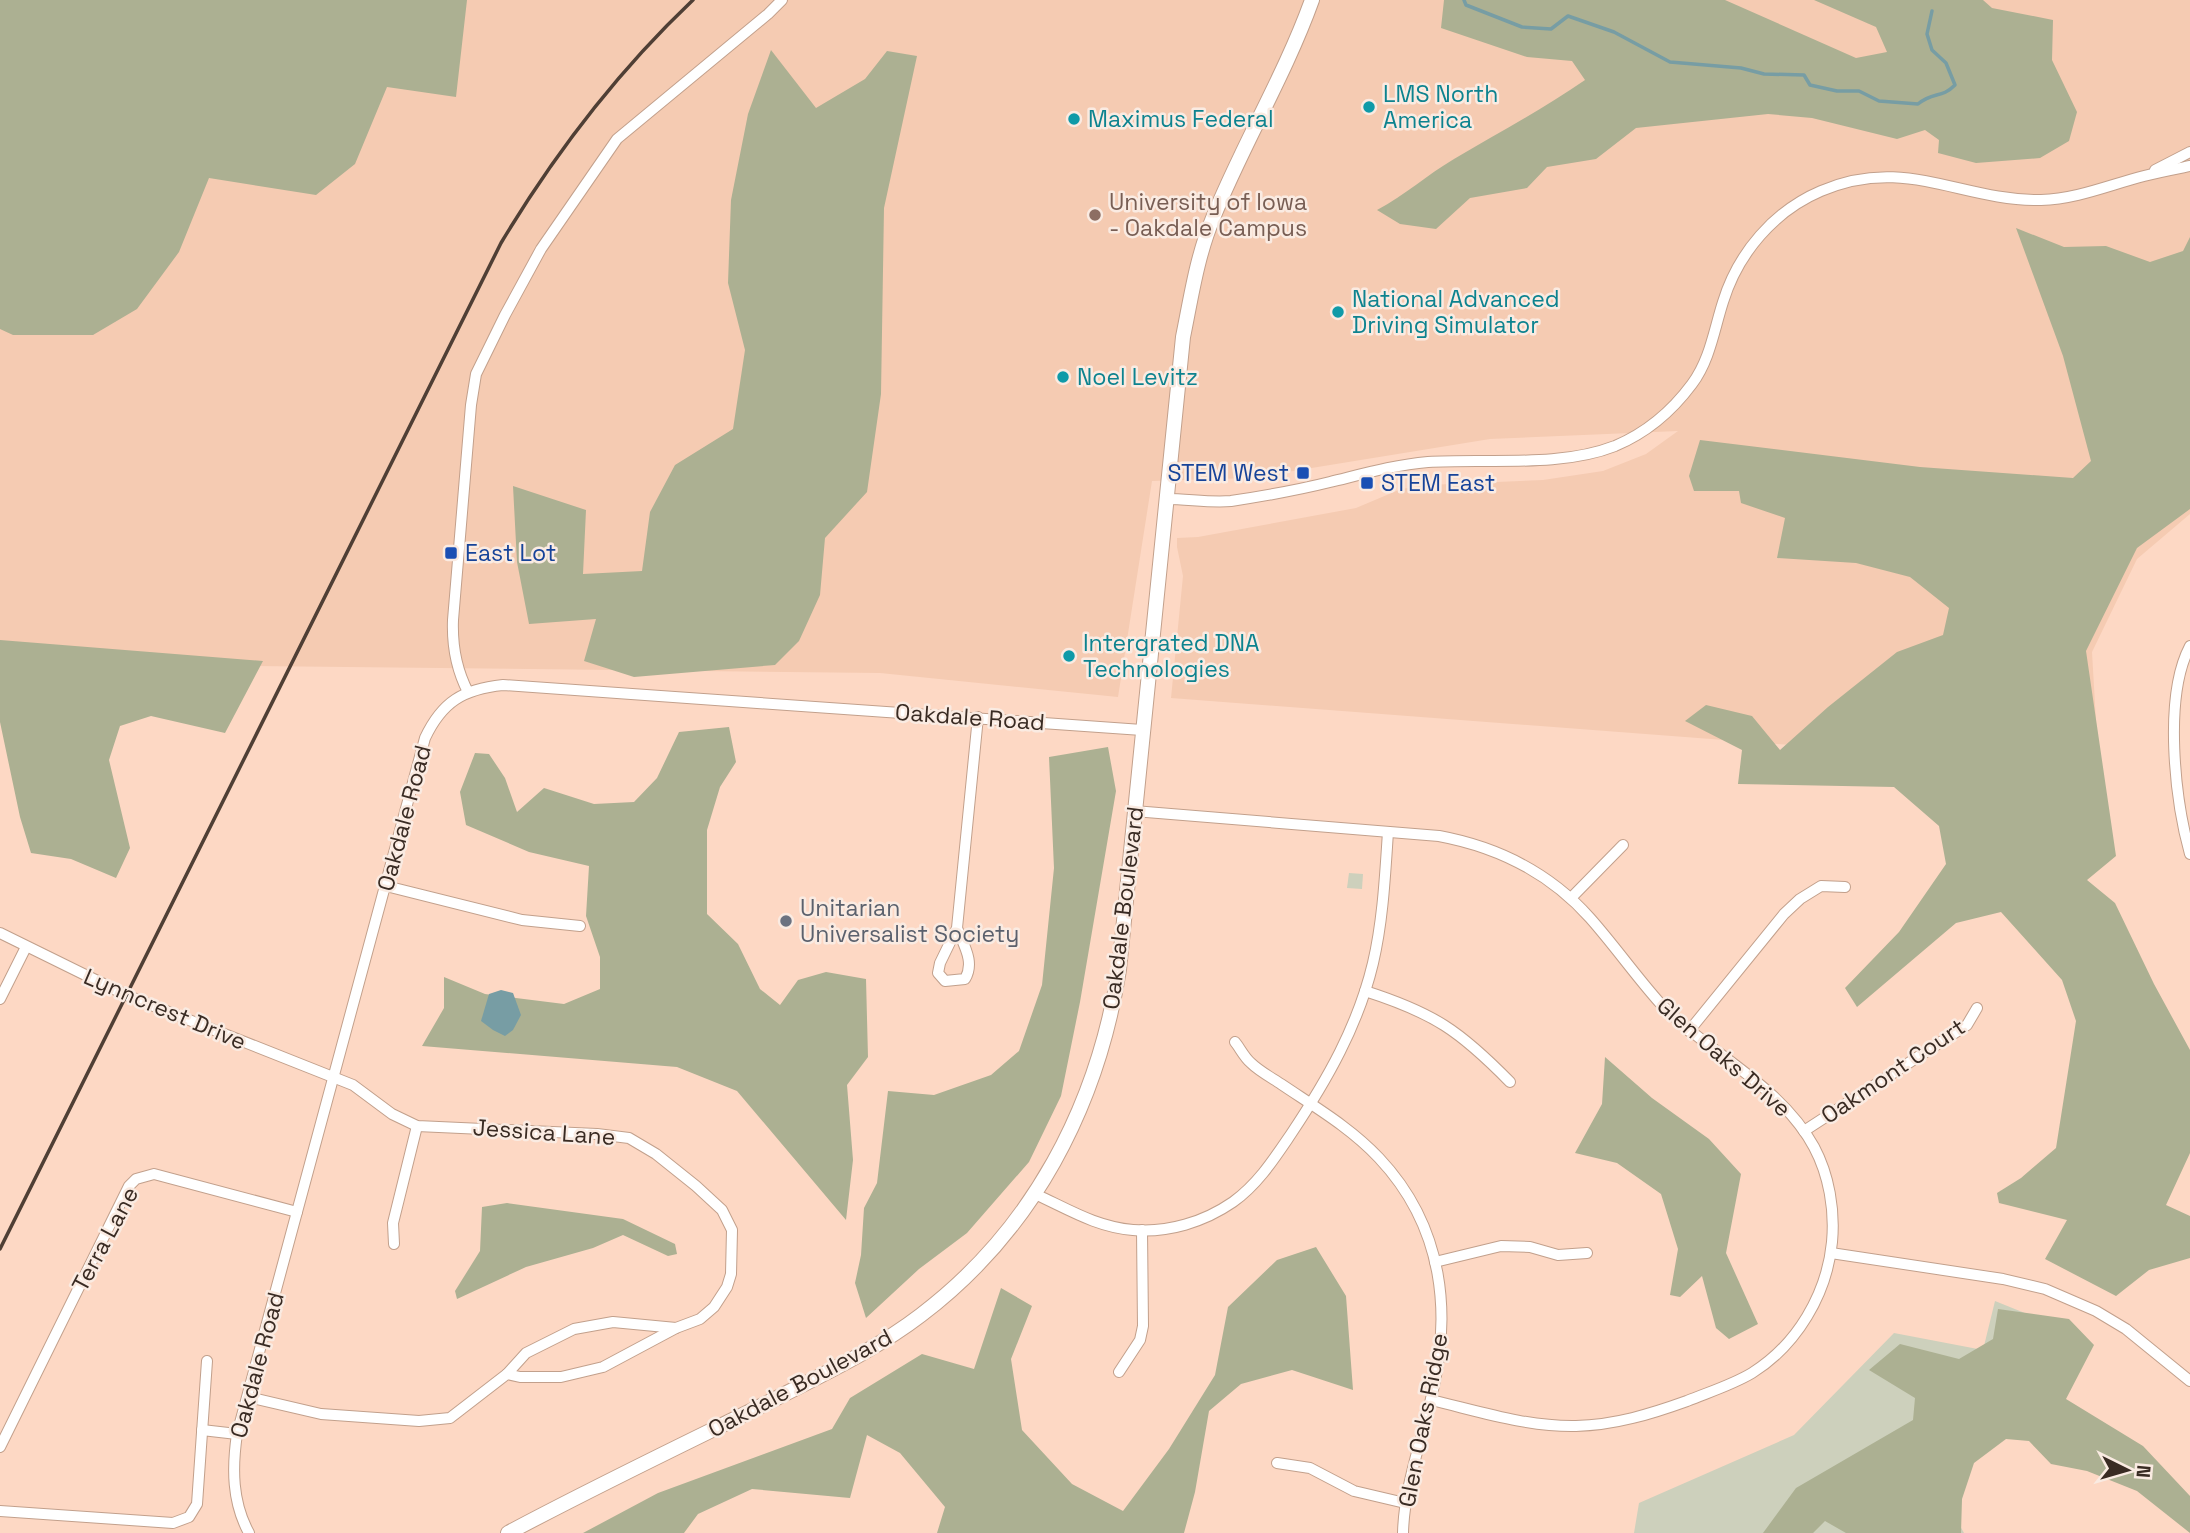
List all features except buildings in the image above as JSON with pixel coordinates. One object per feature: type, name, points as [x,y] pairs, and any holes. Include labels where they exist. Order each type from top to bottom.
[{"type":"main road","name":"Oakdale Boulevard","points":[[508,1533],[861,1356],[922,1314],[964,1279],[1035,1194],[1055,1161],[1074,1123],[1104,1044],[1119,970],[1183,337],[1192,292],[1205,239],[1299,36],[1312,0]]},
{"type":"street","points":[[468,692],[458,673],[453,620],[470,419],[477,374],[505,314],[541,249],[617,139],[782,0]]},
{"type":"street","points":[[2143,176],[2190,152]]},
{"type":"street","points":[[1167,499],[1228,501],[1427,462],[1563,458],[1615,446],[1661,418],[1695,381],[1707,356],[1734,273],[1752,244],[1773,221],[1797,203],[1822,190],[1868,177],[1893,176],[1917,178],[1988,195],[2044,200],[2094,192],[2143,176],[2190,166]]},
{"type":"street","points":[[2190,646],[2183,662],[2177,691],[2174,734],[2178,792],[2190,854]]},
{"type":"street","name":"Oakdale Road","points":[[249,1533],[236,1496],[233,1475],[237,1434],[425,738],[433,722],[454,699],[468,692],[503,685],[1142,730]]},
{"type":"street","points":[[957,928],[970,960],[970,970],[965,979],[945,981],[938,973],[957,928],[978,717]]},
{"type":"street","name":"Glen Oaks Drive","points":[[1135,811],[1439,836],[1488,848],[1534,870],[1571,898],[1650,992],[1689,1031],[1779,1100],[1804,1130],[1822,1166],[1829,1189],[1833,1222],[1831,1253],[1822,1287],[1812,1308],[1785,1346],[1753,1372],[1732,1384],[1659,1411],[1600,1425],[1550,1426],[1431,1400]]},
{"type":"street","points":[[1035,1194],[1094,1223],[1114,1228],[1142,1230],[1177,1227],[1197,1221],[1234,1201],[1265,1172],[1311,1104],[1339,1056],[1365,991],[1378,936],[1388,832]]},
{"type":"street","points":[[1571,898],[1623,845]]},
{"type":"street","points":[[386,886],[522,920],[580,926]]},
{"type":"street","points":[[1689,1031],[1784,914],[1800,899],[1821,886],[1844,887]]},
{"type":"street","name":"Lynncrest Drive","points":[[0,933],[126,995],[334,1077]]},
{"type":"street","points":[[0,999],[26,947]]},
{"type":"street","points":[[1365,991],[1405,1004],[1447,1026],[1466,1040],[1510,1082]]},
{"type":"street","name":"Oakmont Court","points":[[1804,1130],[1968,1025],[1977,1008]]},
{"type":"street","name":"Glen Oaks Ridge","points":[[1235,1042],[1250,1063],[1364,1143],[1394,1176],[1419,1217],[1435,1262],[1442,1296],[1440,1363],[1405,1503],[1403,1533]]},
{"type":"street","name":"Jessica Lane","points":[[334,1077],[353,1085],[392,1114],[417,1126],[583,1133],[629,1138],[676,1170],[722,1210],[732,1230],[731,1274],[727,1287],[714,1307],[700,1319],[676,1328],[603,1367],[561,1377],[520,1377],[507,1374]]},
{"type":"street","points":[[394,1244],[393,1223],[417,1126]]},
{"type":"street","name":"Terra Lane","points":[[0,1447],[129,1186],[136,1179],[154,1174],[297,1212]]},
{"type":"street","points":[[1119,1371],[1140,1340],[1143,1326],[1142,1230]]},
{"type":"street","points":[[1435,1262],[1501,1245],[1516,1245],[1558,1255],[1587,1253]]},
{"type":"street","points":[[1831,1253],[2003,1279],[2045,1289],[2085,1306],[2126,1329],[2190,1381]]},
{"type":"street","points":[[248,1396],[321,1414],[419,1421],[450,1418],[507,1374],[526,1353],[574,1329],[612,1322],[676,1328]]},
{"type":"street","points":[[0,1511],[173,1524],[189,1517],[197,1504],[207,1361]]},
{"type":"street","points":[[202,1430],[237,1434]]},
{"type":"street","points":[[1277,1463],[1310,1468],[1354,1491],[1405,1503]]},
{"type":"shaded area","name":"University of Iowa - Oakdale Campus","points":[[0,0],[2190,0],[2190,514],[2137,559],[2092,652],[2099,773],[1843,749],[1171,698],[1183,576],[1177,538],[1198,537],[1356,508],[1401,489],[1428,485],[1543,480],[1603,471],[1646,454],[1678,431],[1490,439],[1250,478],[1152,481],[1118,697],[880,673],[253,666],[0,646]]},
{"type":"green space","points":[[0,0],[467,0],[456,97],[387,87],[355,164],[316,195],[209,178],[179,252],[137,309],[93,335],[13,335],[0,329]]},
{"type":"green space","points":[[1444,0],[1725,0],[1856,58],[1887,52],[1876,27],[1814,0],[1983,0],[1992,8],[2053,20],[2052,60],[2077,112],[2069,141],[2040,158],[1976,163],[1938,153],[1939,140],[1925,130],[1897,139],[1812,118],[1768,114],[1636,128],[1596,159],[1547,167],[1527,188],[1470,198],[1436,229],[1400,224],[1377,210],[1444,165],[1585,80],[1572,61],[1527,57],[1441,28]]},
{"type":"green space","points":[[771,50],[816,108],[865,79],[887,51],[917,56],[884,208],[881,394],[867,492],[825,538],[820,595],[799,641],[775,665],[634,677],[584,661],[596,619],[529,624],[517,562],[513,486],[586,510],[583,574],[642,571],[650,512],[675,465],[733,429],[745,350],[728,283],[731,200],[748,114]]},
{"type":"green space","points":[[2016,228],[2064,247],[2106,246],[2150,262],[2183,251],[2190,237],[2190,509],[2137,548],[2086,651],[2116,856],[2087,880],[2115,903],[2190,1050],[2190,1153],[2166,1205],[2190,1216],[2190,1258],[2149,1270],[2116,1296],[2045,1259],[2067,1220],[1999,1203],[1997,1193],[2021,1178],[2056,1148],[2076,1021],[2062,980],[2001,912],[1956,923],[1857,1007],[1845,988],[1899,932],[1946,864],[1939,826],[1894,787],[1738,784],[1742,750],[1685,721],[1706,705],[1752,716],[1780,750],[1828,707],[1897,652],[1943,635],[1949,608],[1910,577],[1856,563],[1777,558],[1785,518],[1741,503],[1739,491],[1694,491],[1689,476],[1700,440],[1920,467],[2073,478],[2091,461],[2063,356]]},
{"type":"green space","points":[[0,640],[263,661],[225,733],[151,716],[120,726],[109,760],[130,848],[116,878],[71,859],[31,853],[20,817],[0,722]]},
{"type":"green space","points":[[729,727],[736,762],[720,787],[707,830],[707,914],[738,944],[760,989],[780,1005],[798,980],[826,972],[866,979],[868,1057],[847,1085],[853,1160],[846,1220],[737,1091],[677,1067],[422,1046],[444,1008],[444,977],[485,994],[564,1004],[600,989],[600,957],[586,916],[589,866],[529,852],[466,825],[460,792],[475,753],[489,754],[505,778],[517,812],[544,788],[594,804],[634,802],[657,778],[679,732]]},
{"type":"green space","points":[[1108,747],[1116,791],[1061,1096],[1029,1162],[967,1233],[919,1269],[866,1318],[855,1283],[861,1255],[864,1208],[877,1183],[888,1091],[934,1095],[991,1075],[1019,1051],[1042,985],[1054,868],[1049,757]]},
{"type":"green space","points":[[1349,873],[1363,874],[1362,889],[1347,888]]},
{"type":"green space","points":[[1605,1057],[1652,1098],[1709,1139],[1741,1174],[1726,1253],[1758,1324],[1729,1339],[1716,1328],[1702,1276],[1680,1297],[1670,1295],[1678,1249],[1661,1194],[1617,1163],[1575,1153],[1602,1104]]},
{"type":"green space","points":[[507,1203],[623,1219],[675,1244],[677,1254],[668,1256],[623,1235],[593,1248],[526,1267],[457,1299],[455,1291],[480,1251],[482,1207]]},
{"type":"green space","points":[[1316,1247],[1346,1296],[1353,1390],[1292,1370],[1241,1384],[1209,1411],[1195,1492],[1184,1533],[937,1533],[945,1507],[900,1453],[867,1435],[850,1498],[752,1489],[698,1514],[684,1533],[583,1533],[658,1493],[832,1429],[850,1398],[922,1354],[974,1369],[1001,1288],[1032,1306],[1011,1359],[1022,1430],[1072,1484],[1123,1511],[1169,1449],[1215,1375],[1228,1307],[1277,1260]]},
{"type":"green space","points":[[1995,1301],[2086,1338],[1983,1437],[1945,1499],[1964,1533],[1634,1533],[1639,1503],[1794,1435],[1894,1333],[1983,1350]]},
{"type":"green space","points":[[1998,1309],[2069,1319],[2094,1345],[2066,1399],[2143,1446],[2190,1496],[2190,1533],[2137,1491],[2087,1471],[2051,1464],[2029,1441],[2006,1439],[1974,1463],[1962,1499],[1961,1533],[1846,1533],[1825,1521],[1813,1533],[1763,1533],[1796,1488],[1913,1420],[1915,1398],[1869,1370],[1900,1344],[1959,1359],[1993,1339]]},
{"type":"water","points":[[501,990],[513,993],[521,1015],[513,1030],[505,1036],[481,1021],[489,994]]},
{"type":"waterway","points":[[1464,0],[1466,5],[1522,27],[1551,29],[1568,16],[1614,32],[1670,62],[1741,68],[1764,74],[1804,75],[1810,85],[1837,91],[1859,91],[1879,101],[1918,104],[1946,92],[1955,85],[1946,63],[1932,50],[1927,34],[1932,11]]},
{"type":"railway","points":[[0,1249],[501,243],[543,177],[589,115],[665,27],[693,0]]},
{"type":"place","name":"LMS North America","points":[[1369,107]]},
{"type":"place","name":"Maximus Federal","points":[[1074,119]]},
{"type":"place","name":"University of Iowa - Oakdale Campus","points":[[1095,215]]},
{"type":"place","name":"National Advanced Driving Simulator","points":[[1338,312]]},
{"type":"place","name":"Noel Levitz","points":[[1063,377]]},
{"type":"place","name":"STEM West","points":[[1303,473]]},
{"type":"place","name":"STEM East","points":[[1367,483]]},
{"type":"place","name":"East Lot","points":[[451,553]]},
{"type":"place","name":"Intergrated DNA Technologies","points":[[1069,656]]},
{"type":"place","name":"Unitarian Universalist Society","points":[[786,921]]}]
